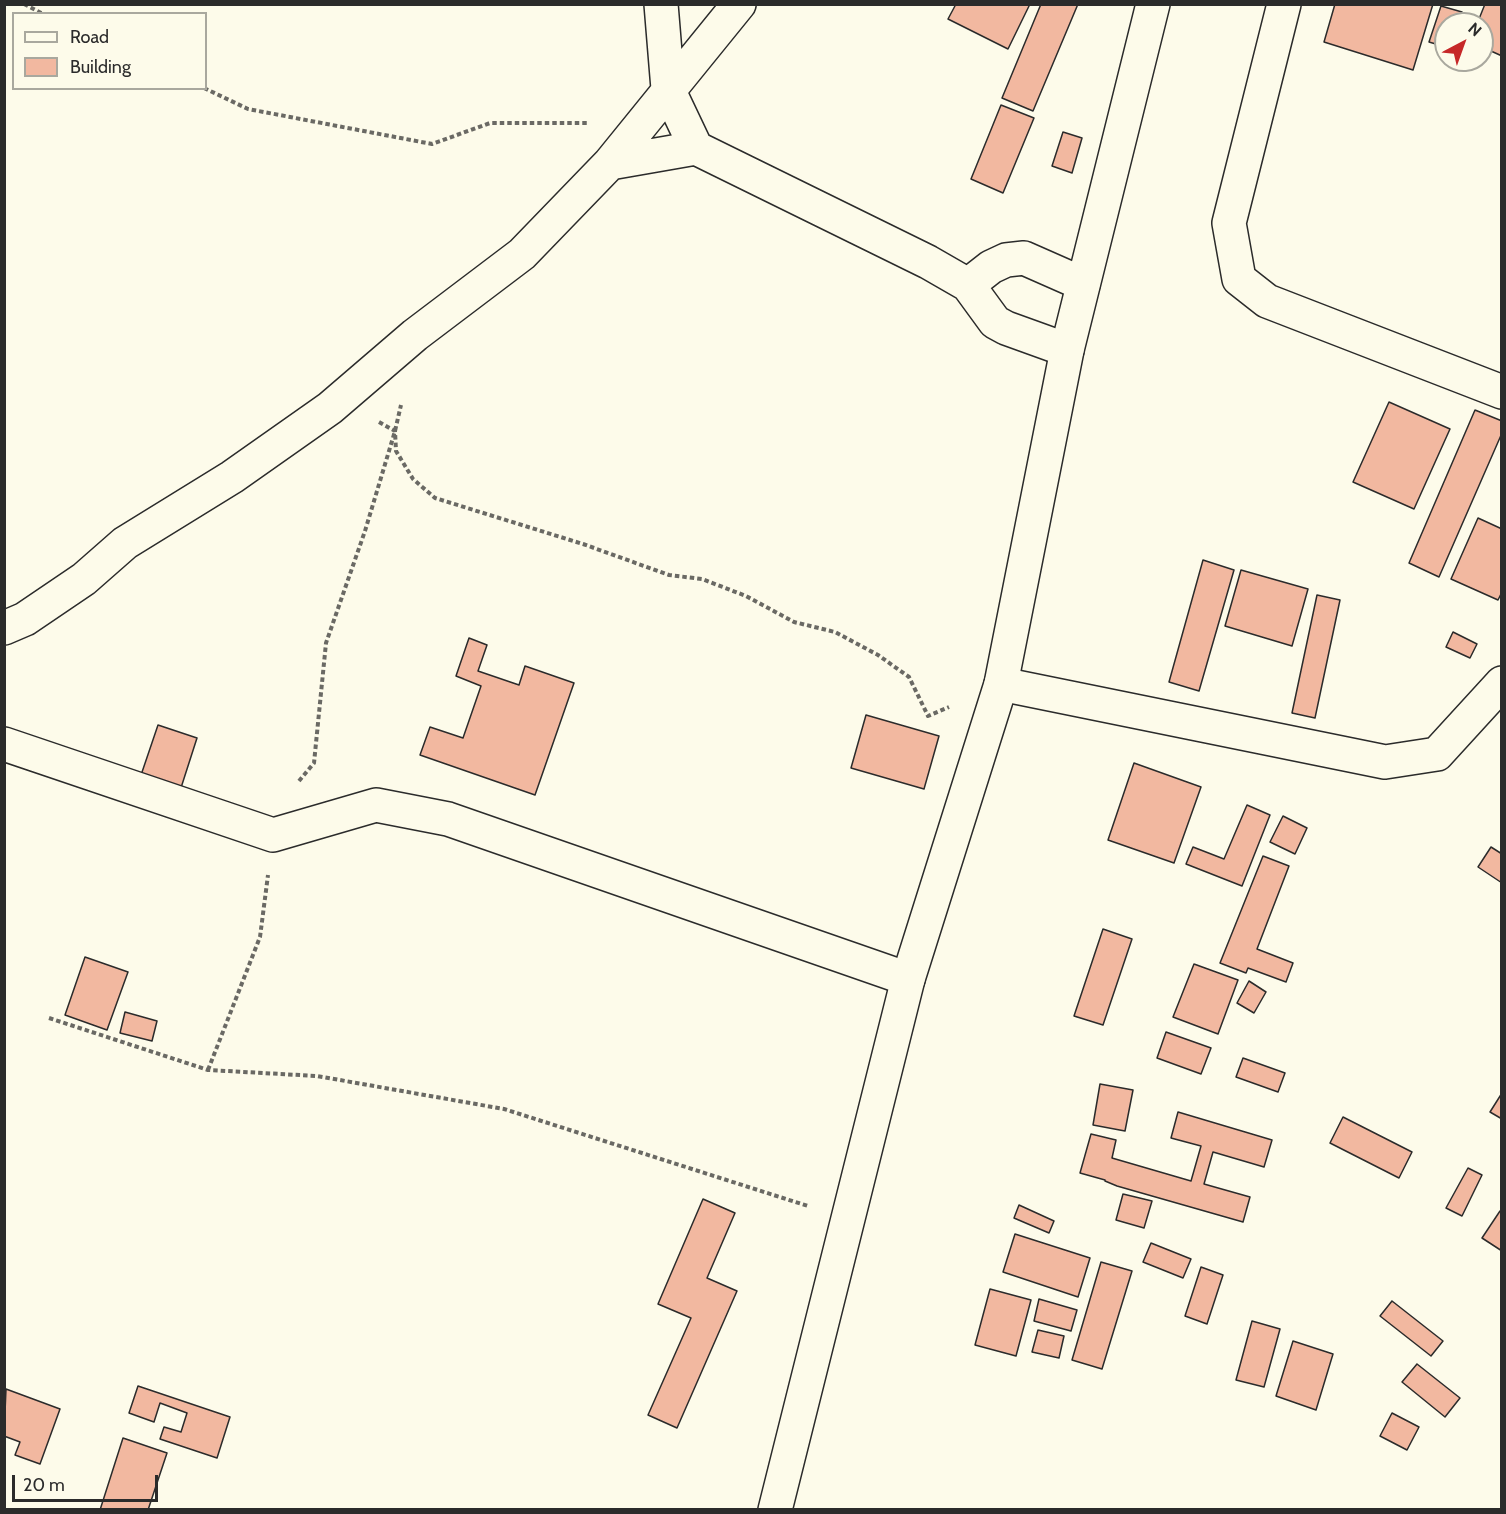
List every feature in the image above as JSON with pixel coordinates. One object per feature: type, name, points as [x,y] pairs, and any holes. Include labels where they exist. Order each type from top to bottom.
[{"type":"street","points":[[661,4],[668,89],[696,148]]},
{"type":"street","points":[[4,628],[25,619],[64,593],[84,579],[125,543],[232,477],[330,408],[416,335],[522,254],[610,163],[739,4]]},
{"type":"street","points":[[775,1509],[908,979],[1001,684],[1067,350],[1153,4]]},
{"type":"street","points":[[1284,4],[1229,223],[1239,279],[1266,301],[1502,392]]},
{"type":"street","points":[[610,163],[696,148],[928,262],[968,285],[995,322],[1067,350]]},
{"type":"street","points":[[968,285],[991,267],[1006,260],[1024,258],[1083,284]]},
{"type":"street","points":[[1001,684],[1385,762],[1437,754],[1502,683]]},
{"type":"street","points":[[4,744],[273,835],[376,805],[448,819],[908,979]]},
{"type":"path","points":[[24,4],[39,12]]},
{"type":"path","points":[[207,89],[248,109],[432,144],[490,123],[642,124]]},
{"type":"path","points":[[208,1070],[260,937],[273,835],[288,795],[315,763],[326,643],[365,531],[395,431],[402,399]]},
{"type":"path","points":[[330,408],[367,414],[395,431]]},
{"type":"path","points":[[395,431],[396,451],[413,479],[435,498],[583,544],[669,575],[702,579],[746,596],[794,622],[835,632],[878,656],[909,677],[928,716],[1001,684]]},
{"type":"path","points":[[49,1018],[208,1070],[317,1076],[504,1109],[848,1219]]},
{"type":"building","points":[[956,4],[1030,4],[1008,49],[948,19]]},
{"type":"building","points":[[1041,4],[1078,4],[1033,111],[1002,98]]},
{"type":"building","points":[[1335,4],[1433,4],[1413,70],[1324,42]]},
{"type":"building","points":[[1485,4],[1502,4],[1502,56],[1494,52],[1494,12],[1482,12]]},
{"type":"building","points":[[1441,6],[1462,12],[1439,12]]},
{"type":"building","points":[[1434,27],[1434,43],[1429,42]]},
{"type":"building","points":[[1001,105],[1034,118],[1003,193],[971,179]]},
{"type":"building","points":[[1063,132],[1082,138],[1072,173],[1052,166]]},
{"type":"building","points":[[1389,402],[1450,429],[1414,509],[1353,482]]},
{"type":"building","points":[[1475,410],[1502,421],[1502,433],[1439,577],[1409,563]]},
{"type":"building","points":[[1478,518],[1502,529],[1502,592],[1498,600],[1451,579]]},
{"type":"building","points":[[1203,560],[1234,570],[1199,691],[1169,682]]},
{"type":"building","points":[[1241,570],[1308,589],[1292,646],[1225,626]]},
{"type":"building","points":[[1317,595],[1340,600],[1315,718],[1292,713]]},
{"type":"building","points":[[1453,632],[1477,644],[1470,658],[1446,647]]},
{"type":"building","points":[[469,638],[487,645],[478,671],[519,685],[525,666],[574,683],[535,795],[420,755],[430,727],[463,738],[481,686],[456,676]]},
{"type":"building","points":[[866,715],[939,736],[924,789],[851,768]]},
{"type":"building","points":[[158,725],[197,738],[179,794],[139,781]]},
{"type":"building","points":[[1134,763],[1201,787],[1174,863],[1108,840]]},
{"type":"building","points":[[1247,805],[1270,815],[1242,886],[1186,864],[1193,847],[1224,859]]},
{"type":"building","points":[[1283,816],[1307,828],[1295,854],[1270,842]]},
{"type":"building","points":[[1491,847],[1502,854],[1502,883],[1478,867]]},
{"type":"building","points":[[1263,856],[1289,866],[1257,949],[1293,963],[1286,982],[1248,968],[1246,973],[1220,963]]},
{"type":"building","points":[[1103,929],[1132,939],[1103,1025],[1074,1016]]},
{"type":"building","points":[[85,957],[128,972],[107,1030],[65,1015]]},
{"type":"building","points":[[1194,964],[1238,980],[1218,1034],[1173,1017]]},
{"type":"building","points":[[1249,981],[1266,992],[1254,1013],[1237,1003]]},
{"type":"building","points":[[125,1012],[157,1021],[152,1041],[120,1033]]},
{"type":"building","points":[[1166,1032],[1211,1048],[1201,1074],[1157,1058]]},
{"type":"building","points":[[1243,1058],[1285,1073],[1278,1092],[1236,1077]]},
{"type":"building","points":[[1100,1084],[1133,1090],[1125,1131],[1093,1125]]},
{"type":"building","points":[[1502,1093],[1502,1119],[1490,1112]]},
{"type":"building","points":[[1178,1112],[1272,1140],[1264,1167],[1213,1152],[1204,1184],[1250,1197],[1243,1222],[1080,1173],[1091,1134],[1116,1140],[1112,1158],[1191,1181],[1201,1146],[1171,1138]]},
{"type":"building","points":[[1343,1117],[1412,1152],[1399,1178],[1330,1143]]},
{"type":"building","points":[[1468,1168],[1482,1175],[1462,1216],[1446,1208]]},
{"type":"building","points":[[1123,1194],[1152,1201],[1144,1228],[1116,1220]]},
{"type":"building","points":[[703,1199],[735,1213],[707,1278],[737,1291],[677,1428],[648,1415],[691,1318],[658,1304]]},
{"type":"building","points":[[1019,1205],[1054,1221],[1049,1233],[1014,1218]]},
{"type":"building","points":[[1500,1211],[1502,1212],[1502,1251],[1482,1238]]},
{"type":"building","points":[[1015,1234],[1090,1258],[1078,1297],[1003,1272]]},
{"type":"building","points":[[1151,1243],[1191,1259],[1183,1278],[1143,1262]]},
{"type":"building","points":[[1101,1262],[1132,1271],[1102,1369],[1072,1360]]},
{"type":"building","points":[[1201,1267],[1223,1275],[1207,1324],[1185,1316]]},
{"type":"building","points":[[990,1289],[1031,1300],[1016,1356],[975,1345]]},
{"type":"building","points":[[1039,1299],[1077,1310],[1071,1331],[1034,1321]]},
{"type":"building","points":[[1392,1301],[1443,1341],[1431,1356],[1380,1316]]},
{"type":"building","points":[[1252,1321],[1280,1329],[1264,1387],[1236,1380]]},
{"type":"building","points":[[1038,1330],[1064,1336],[1059,1358],[1032,1352]]},
{"type":"building","points":[[1293,1341],[1333,1354],[1316,1410],[1276,1396]]},
{"type":"building","points":[[1417,1364],[1460,1398],[1445,1417],[1402,1382]]},
{"type":"building","points":[[138,1386],[230,1417],[217,1458],[160,1439],[164,1427],[181,1432],[187,1413],[160,1403],[154,1422],[129,1413]]},
{"type":"building","points":[[6,1389],[60,1409],[40,1464],[15,1455],[20,1442],[4,1436]]},
{"type":"building","points":[[1392,1413],[1419,1427],[1407,1450],[1380,1436]]},
{"type":"building","points":[[123,1438],[167,1453],[148,1510],[100,1510]]}]
